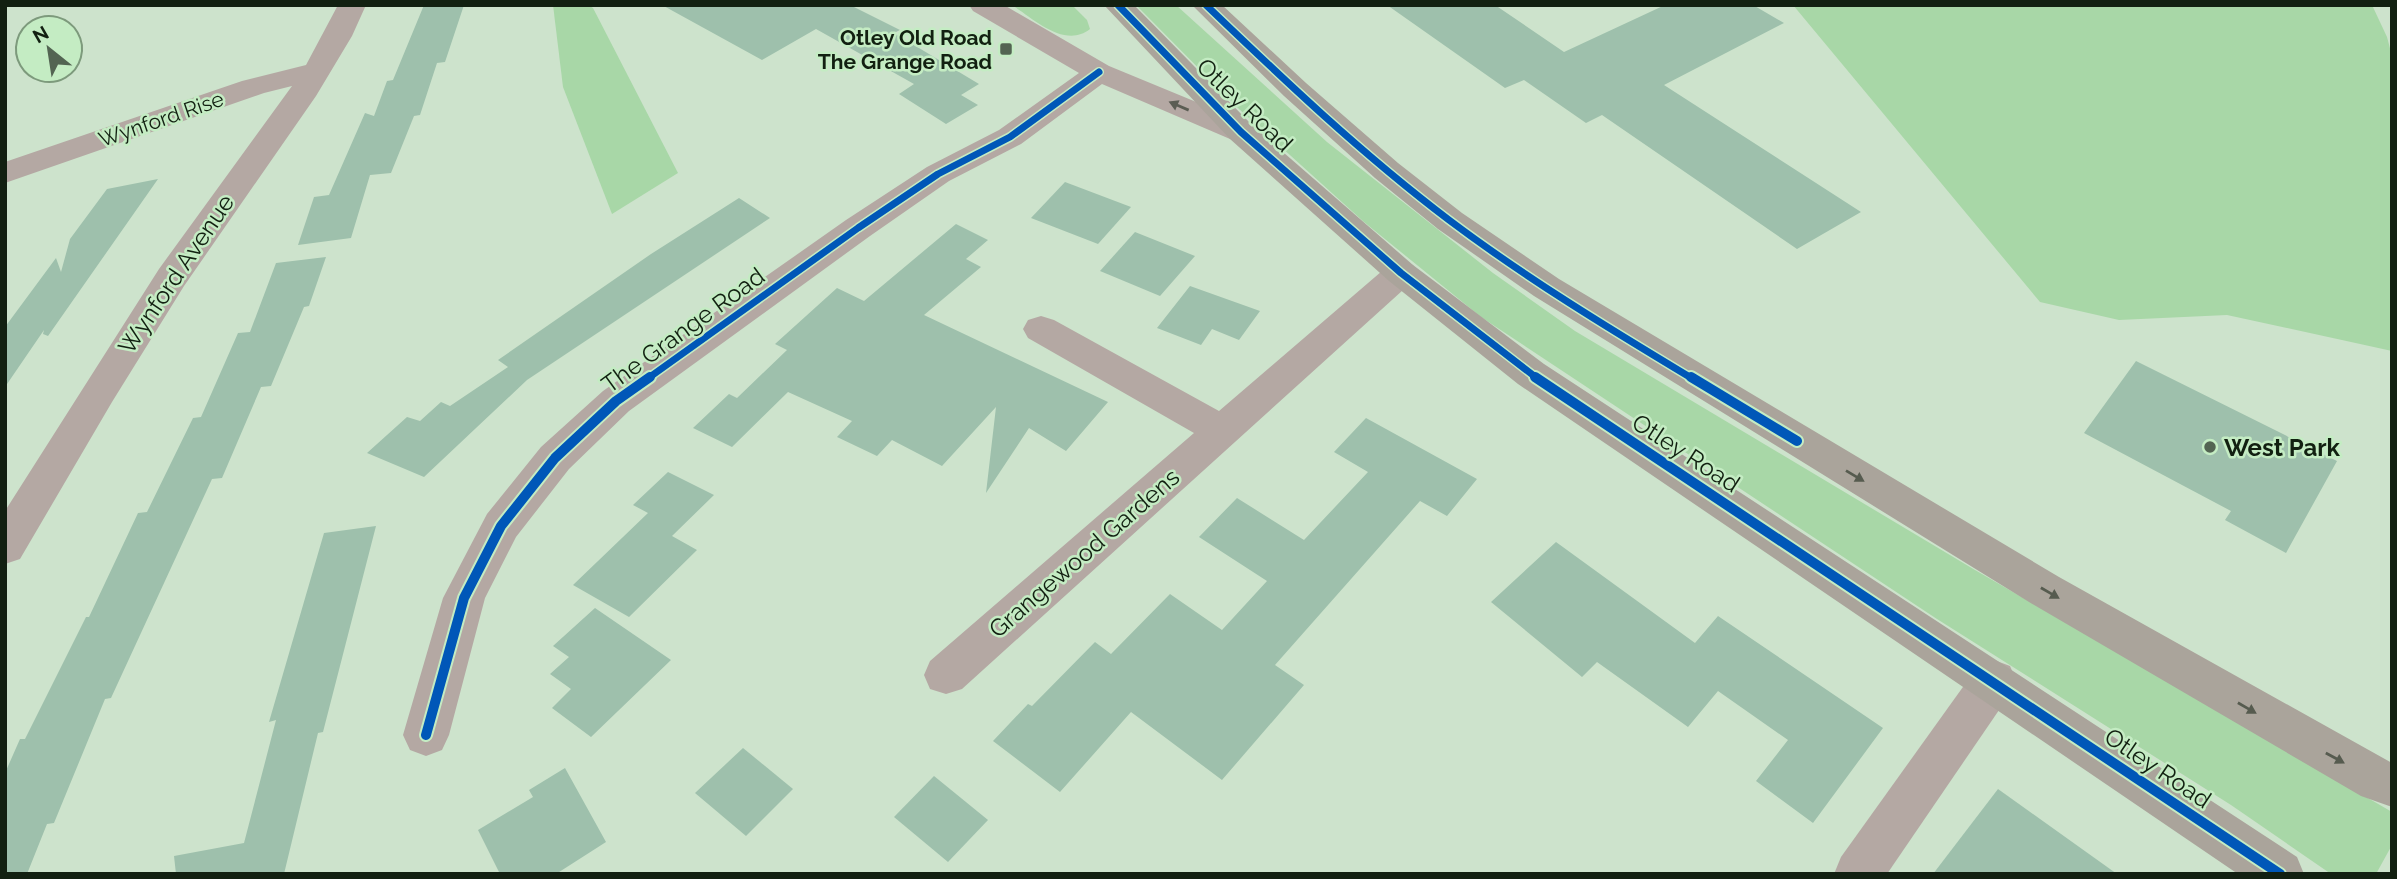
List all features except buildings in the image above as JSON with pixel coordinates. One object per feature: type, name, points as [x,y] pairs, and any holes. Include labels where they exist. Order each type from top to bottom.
[{"type":"highway","name":"Otley Road","points":[[1118,5],[1241,132],[1401,273],[1531,374],[2280,874]]},
{"type":"highway","name":"Otley Road","points":[[1206,5],[1318,113],[1429,204],[1594,319],[2280,728],[2378,781],[2392,785]]},
{"type":"street","name":"Wynford Avenue","points":[[5,547],[156,300],[317,71],[352,5]]},
{"type":"street","points":[[983,5],[1098,72],[1241,132]]},
{"type":"street","name":"Wynford Rise","points":[[5,173],[253,87],[317,71]]},
{"type":"street","name":"The Grange Road","points":[[426,735],[464,598],[501,526],[555,458],[617,401],[858,228],[938,174],[1010,137],[1098,72]]},
{"type":"street","name":"Grangewood Gardens","points":[[946,675],[1401,273]]},
{"type":"street","points":[[1041,329],[1223,431]]},
{"type":"street","points":[[1858,874],[1994,681]]},
{"type":"green space","points":[[553,5],[588,5],[593,8],[678,173],[612,214],[563,87]]},
{"type":"green space","points":[[1012,5],[1072,5],[1087,20],[1090,29],[1070,36],[1060,34]]},
{"type":"green space","points":[[1136,5],[1176,5],[1327,142],[1493,273],[1575,331],[1975,570],[2392,812],[2392,845],[2376,874],[2331,874],[2231,805],[1937,619],[1481,317],[1364,222],[1239,109]]},
{"type":"green space","points":[[1793,5],[2372,5],[2387,37],[2392,56],[2392,351],[2227,315],[2119,320],[2040,302]]},
{"type":"cycle path","points":[[1118,5],[1241,132],[1401,273],[1531,374],[2280,874]]},
{"type":"cycle path","points":[[1206,5],[1318,113],[1449,220],[1594,319],[1797,441]]},
{"type":"cycle path","points":[[426,735],[464,598],[501,526],[555,458],[616,401],[858,228],[938,174],[1010,137],[1099,72]]},
{"type":"place","name":"Otley Old Road The Grange Road","points":[[1006,49]]},
{"type":"place","name":"West Park","points":[[2210,447]]}]
